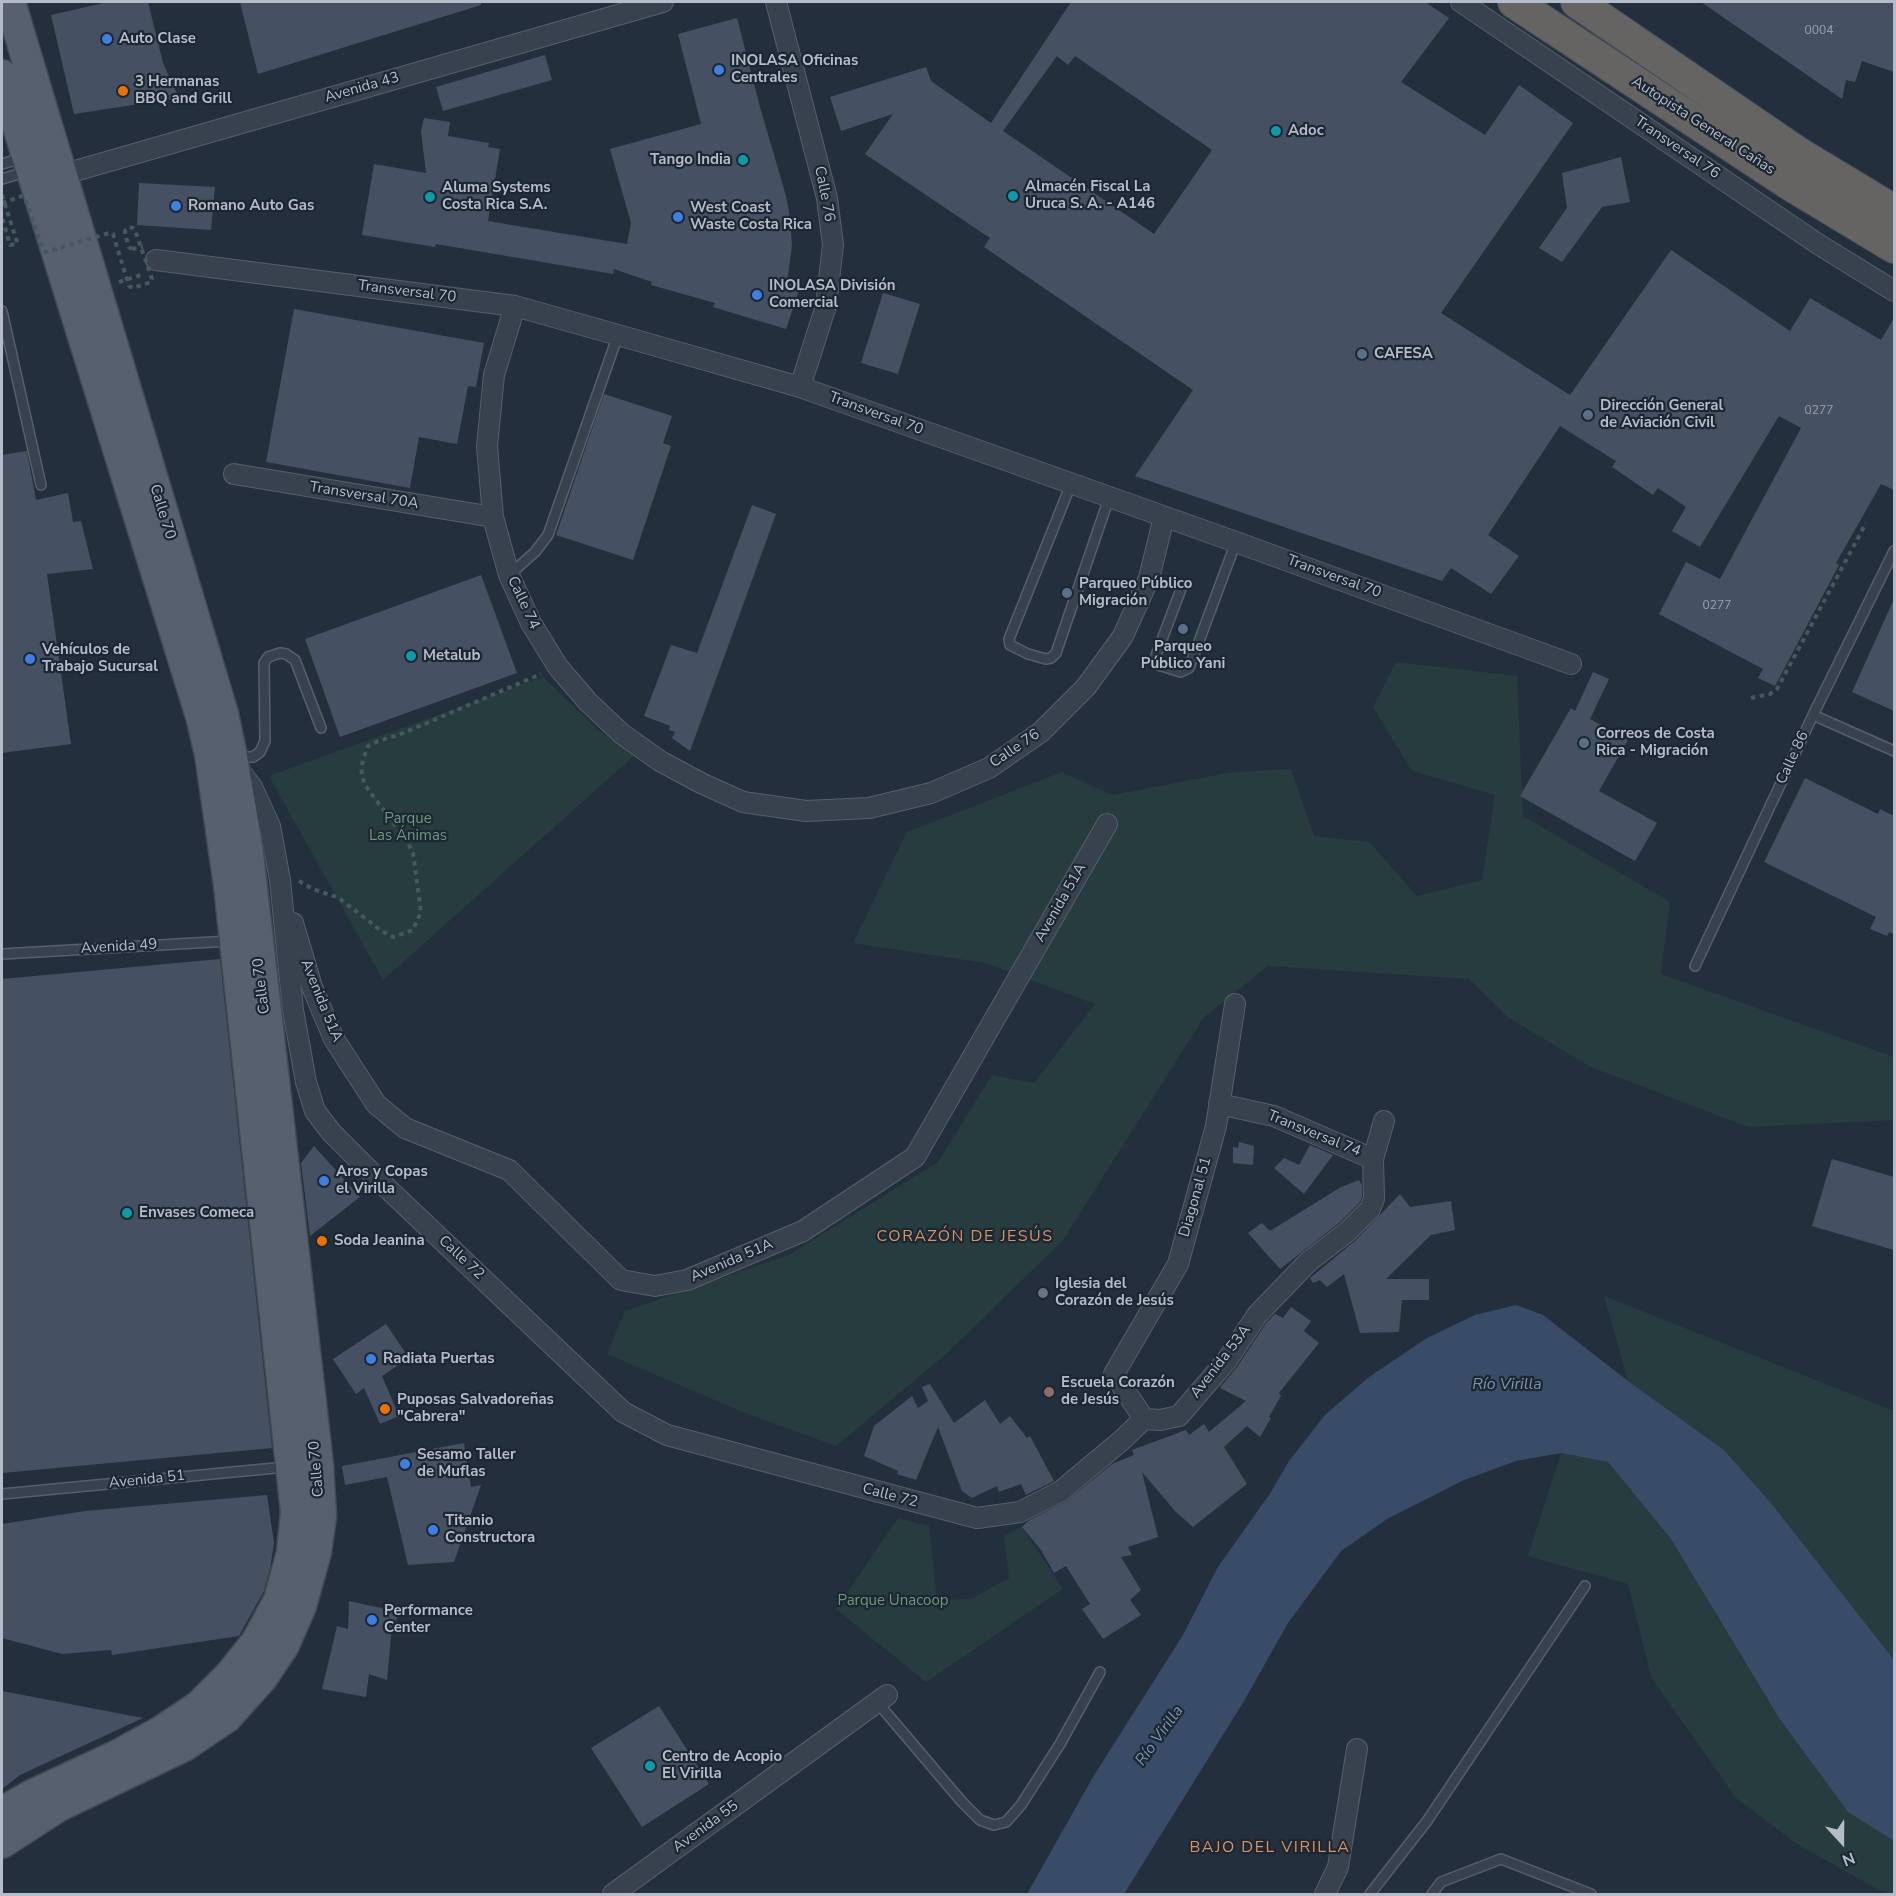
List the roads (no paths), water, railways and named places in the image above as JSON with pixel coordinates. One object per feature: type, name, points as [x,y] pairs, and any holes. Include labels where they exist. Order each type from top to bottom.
[{"type":"highway","name":"Autopista General Cañas","points":[[1514,2],[1788,183],[1894,247]]},
{"type":"highway","name":"Autopista General Cañas","points":[[1577,2],[1798,153],[1894,211]]},
{"type":"main road","name":"Calle 70","points":[[2,1812],[160,1732],[199,1706],[230,1675],[257,1641],[279,1600],[292,1553],[296,1512],[225,844],[223,714],[10,2]]},
{"type":"main road","name":"Calle 70","points":[[2,75],[20,163],[201,716],[225,760],[247,845],[318,1465],[321,1515],[316,1552],[301,1606],[284,1645],[262,1678],[227,1717],[184,1746],[58,1806],[2,1843]]},
{"type":"street","name":"Avenida 43","points":[[62,175],[663,2]]},
{"type":"street","name":"Calle 76","points":[[776,2],[827,198],[833,245],[826,306],[800,387]]},
{"type":"street","name":"Transversal 76","points":[[1461,2],[1818,244],[1894,291]]},
{"type":"street","name":"Transversal 70","points":[[151,267],[516,306],[800,387],[1571,664]]},
{"type":"street","name":"Calle 74","points":[[516,306],[494,375],[487,446],[493,517],[509,575],[531,623],[558,667],[588,702],[622,734],[660,761],[744,802]]},
{"type":"street","name":"Transversal 70A","points":[[234,474],[493,517]]},
{"type":"street","name":"Calle 76","points":[[744,802],[806,810],[869,807],[931,793],[989,768],[1041,732],[1086,687],[1123,636],[1149,578],[1164,517]]},
{"type":"street","name":"Calle 72","points":[[225,760],[252,787],[270,826],[280,880],[293,1010],[306,1082],[315,1111],[331,1132],[387,1188],[623,1412],[667,1435],[977,1518],[1020,1512],[1061,1491],[1144,1419]]},
{"type":"street","name":"Avenida 51A","points":[[280,880],[312,987],[334,1039],[376,1104],[405,1128],[508,1170],[621,1280],[655,1286],[687,1280],[803,1231],[915,1157],[1107,824]]},
{"type":"street","name":"Diagonal 51","points":[[1144,1419],[1114,1374],[1178,1264],[1216,1126],[1235,1004]]},
{"type":"street","name":"Transversal 74","points":[[1220,1104],[1274,1116],[1373,1159]]},
{"type":"street","name":"Avenida 53A","points":[[1144,1419],[1160,1420],[1179,1416],[1227,1360],[1257,1315],[1308,1262],[1347,1232],[1370,1209],[1374,1199],[1373,1159],[1384,1121]]},
{"type":"street","name":"Avenida 55","points":[[613,1894],[882,1699]]},
{"type":"street","points":[[1325,1894],[1338,1867],[1357,1749]]},
{"type":"lane","points":[[2,179],[20,163]]},
{"type":"lane","points":[[2,311],[41,485]]},
{"type":"lane","points":[[509,575],[535,552],[548,535],[618,335]]},
{"type":"lane","points":[[1071,484],[1009,639],[1010,645],[1028,654],[1046,659],[1056,653],[1109,498]]},
{"type":"lane","points":[[1181,589],[1155,658],[1158,665],[1181,672],[1189,668],[1236,542]]},
{"type":"lane","name":"Calle 86","points":[[1695,966],[1813,715],[1894,551]]},
{"type":"lane","points":[[225,760],[253,757],[260,752],[265,741],[264,663],[268,657],[279,653],[286,654],[295,660],[321,728]]},
{"type":"lane","points":[[1813,715],[1894,751]]},
{"type":"lane","name":"Avenida 49","points":[[2,954],[236,941]]},
{"type":"lane","name":"Avenida 51","points":[[2,1494],[292,1466]]},
{"type":"lane","points":[[1370,1894],[1426,1821],[1586,1586]]},
{"type":"lane","points":[[882,1699],[962,1802],[980,1820],[994,1825],[1006,1822],[1020,1805],[1060,1744],[1100,1672]]},
{"type":"lane","points":[[1432,1894],[1441,1882],[1501,1859],[1591,1894]]},
{"type":"water","name":"Río Virilla","points":[[1516,1305],[1543,1315],[1628,1381],[1724,1450],[1771,1503],[1894,1660],[1894,1841],[1848,1812],[1779,1718],[1671,1539],[1608,1462],[1561,1453],[1516,1461],[1464,1480],[1387,1519],[1341,1551],[1288,1623],[1244,1701],[1124,1894],[1027,1894],[1093,1777],[1183,1635],[1218,1567],[1271,1492],[1289,1461],[1325,1415],[1369,1377],[1427,1338],[1475,1315]]},
{"type":"place","name":"Auto Clase","points":[[107,39]]},
{"type":"place","name":"INOLASA Oficinas Centrales","points":[[719,70]]},
{"type":"place","name":"3 Hermanas BBQ and Grill","points":[[123,91]]},
{"type":"place","name":"Adoc","points":[[1276,131]]},
{"type":"place","name":"Tango India","points":[[743,160]]},
{"type":"place","name":"Almacén Fiscal La Uruca S. A. - A146","points":[[1013,196]]},
{"type":"place","name":"Aluma Systems Costa Rica S.A.","points":[[430,197]]},
{"type":"place","name":"Romano Auto Gas","points":[[176,206]]},
{"type":"place","name":"West Coast Waste Costa Rica","points":[[678,217]]},
{"type":"place","name":"INOLASA División Comercial","points":[[757,295]]},
{"type":"place","name":"CAFESA","points":[[1362,354]]},
{"type":"place","name":"Dirección General de Aviación Civil","points":[[1588,415]]},
{"type":"place","name":"Parqueo Público Migración","points":[[1067,593]]},
{"type":"place","name":"Parqueo Público Yani","points":[[1183,629]]},
{"type":"place","name":"Metalub","points":[[411,656]]},
{"type":"place","name":"Vehículos de Trabajo Sucursal","points":[[30,659]]},
{"type":"place","name":"Correos de Costa Rica - Migración","points":[[1584,743]]},
{"type":"place","name":"Aros y Copas el Virilla","points":[[324,1181]]},
{"type":"place","name":"Envases Comeca","points":[[127,1213]]},
{"type":"place","name":"Soda Jeanina","points":[[322,1241]]},
{"type":"place","name":"Iglesia del Corazón de Jesús","points":[[1043,1293]]},
{"type":"place","name":"Radiata Puertas","points":[[371,1359]]},
{"type":"place","name":"Escuela Corazón de Jesús","points":[[1049,1392]]},
{"type":"place","name":"Puposas Salvadoreñas \"Cabrera\"","points":[[385,1409]]},
{"type":"place","name":"Sesamo Taller de Muflas","points":[[405,1464]]},
{"type":"place","name":"Titanio Constructora","points":[[433,1530]]},
{"type":"place","name":"Performance Center","points":[[372,1620]]},
{"type":"place","name":"Centro de Acopio El Virilla","points":[[650,1766]]},
{"type":"district","name":"CORAZÓN DE JESÚS","points":[[965,1237]]},
{"type":"district","name":"BAJO DEL VIRILLA","points":[[1270,1848]]},
{"type":"park label","name":"Parque Las Ánimas","points":[[408,828]]},
{"type":"park label","name":"Parque Unacoop","points":[[893,1601]]}]
